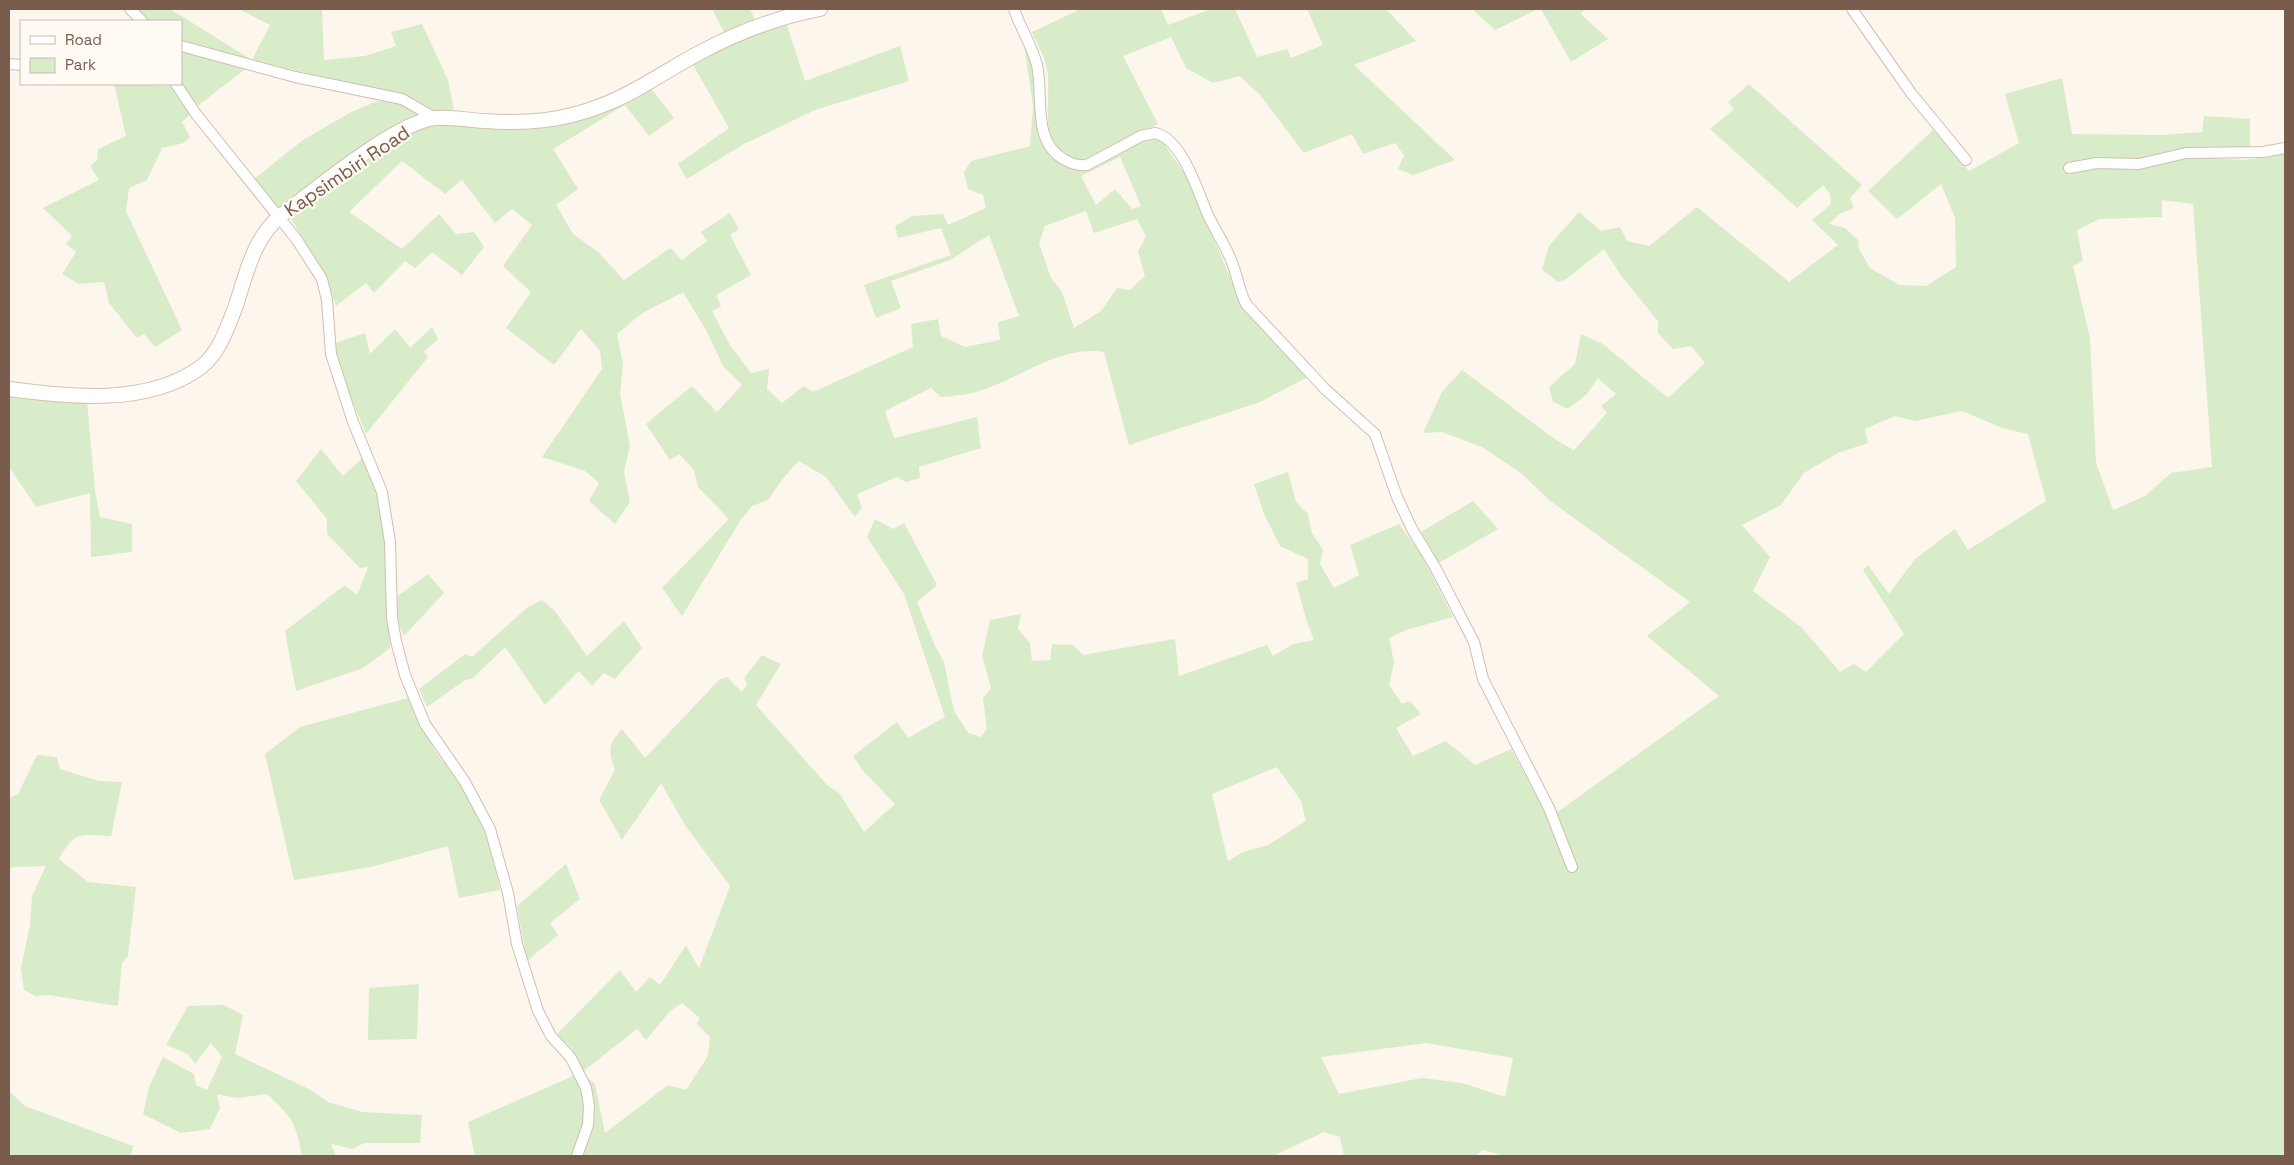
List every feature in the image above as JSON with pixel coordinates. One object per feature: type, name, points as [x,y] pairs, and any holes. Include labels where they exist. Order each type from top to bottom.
[{"type":"street","points":[[130,9],[141,20]]},
{"type":"street","name":"Kapsimbiri Road","points":[[9,389],[33,393],[112,395],[157,388],[201,366],[217,349],[227,331],[247,269],[261,238],[279,217],[391,136],[424,120],[435,118],[536,123],[572,116],[630,94],[719,43],[772,23],[820,9]]},
{"type":"street","points":[[1014,9],[1037,66],[1043,134],[1054,152],[1065,160],[1081,166],[1141,136],[1155,133],[1169,141],[1187,165],[1198,185],[1207,212],[1234,268],[1239,289],[1246,304],[1325,390],[1375,434],[1397,497],[1412,529],[1431,560],[1474,642],[1483,679],[1548,808],[1572,867]]},
{"type":"street","points":[[1852,9],[1911,93],[1966,160]]},
{"type":"street","points":[[182,46],[295,77],[402,99],[435,118]]},
{"type":"street","points":[[177,85],[196,114],[297,240],[322,279],[327,300],[331,354],[353,422],[382,492],[390,542],[392,618],[405,675],[425,724],[470,790],[490,829],[508,893],[516,944],[538,1011],[551,1036],[561,1044],[571,1058],[586,1088],[589,1105],[588,1125],[577,1156]]},
{"type":"street","points":[[2069,168],[2097,164],[2139,164],[2186,153],[2263,152],[2285,148]]},
{"type":"green space","points":[[136,9],[170,9],[252,60],[182,43],[182,20],[147,20]]},
{"type":"green space","points":[[239,9],[322,9],[324,60],[365,56],[396,46],[391,32],[422,24],[448,80],[454,110],[434,110],[412,98],[252,60],[270,25]]},
{"type":"green space","points":[[712,9],[750,9],[755,20],[724,32]]},
{"type":"green space","points":[[1081,9],[1161,9],[1168,25],[1211,9],[1235,9],[1257,57],[1287,49],[1291,58],[1323,45],[1307,9],[1386,9],[1416,41],[1354,65],[1455,160],[1413,175],[1398,169],[1404,155],[1395,143],[1363,154],[1352,134],[1304,153],[1260,95],[1240,76],[1213,83],[1186,68],[1171,37],[1123,56],[1158,124],[1087,161],[1069,158],[1058,150],[1051,139],[1048,125],[1048,78],[1046,64],[1032,32]]},
{"type":"green space","points":[[1472,9],[1538,9],[1495,30]]},
{"type":"green space","points":[[1541,9],[1585,9],[1581,14],[1608,39],[1571,62]]},
{"type":"green space","points":[[787,25],[805,81],[900,46],[909,81],[815,110],[742,145],[687,179],[678,164],[729,128],[692,63],[735,42]]},
{"type":"green space","points":[[1024,45],[1031,59],[1038,95],[1039,132],[1046,148],[1059,162],[1074,170],[1086,170],[1137,142],[1150,137],[1162,141],[1189,180],[1241,303],[1308,377],[1260,402],[1129,445],[1104,352],[1087,351],[1055,358],[992,387],[972,393],[941,397],[931,388],[885,411],[894,438],[977,417],[981,448],[919,467],[920,478],[906,482],[897,477],[857,494],[862,507],[855,517],[826,477],[799,461],[784,477],[768,500],[752,506],[740,521],[682,616],[662,588],[729,519],[698,487],[694,470],[679,454],[670,460],[646,424],[692,386],[717,412],[742,385],[723,366],[706,330],[683,292],[641,314],[617,334],[623,364],[620,393],[630,446],[624,472],[630,502],[615,524],[589,501],[599,483],[585,471],[542,457],[602,369],[600,351],[581,329],[554,365],[506,328],[531,292],[503,266],[532,225],[512,209],[495,223],[462,180],[445,194],[402,161],[349,212],[402,249],[439,214],[456,234],[474,232],[484,247],[462,275],[432,252],[415,268],[405,261],[374,293],[366,283],[336,306],[326,276],[289,216],[325,192],[339,178],[371,155],[425,126],[463,124],[512,129],[541,128],[579,120],[650,87],[674,118],[649,136],[625,105],[553,149],[578,189],[556,205],[573,234],[598,252],[624,280],[670,248],[682,260],[707,241],[701,232],[730,213],[739,229],[730,235],[751,275],[716,295],[721,306],[712,311],[730,345],[751,373],[769,369],[767,389],[782,403],[804,386],[813,392],[913,347],[911,324],[938,319],[941,336],[965,347],[1000,340],[998,322],[1019,316],[989,235],[950,260],[891,281],[901,308],[876,318],[864,285],[951,255],[941,228],[898,238],[895,226],[912,216],[943,214],[948,225],[986,208],[983,195],[968,189],[964,172],[971,161],[1030,146],[1033,106]],"holes":[[[1120,157],[1141,206],[1132,209],[1115,189],[1096,205],[1081,176]],[[1086,211],[1094,233],[1137,219],[1146,236],[1138,252],[1145,276],[1130,290],[1117,288],[1101,311],[1074,328],[1062,292],[1051,278],[1039,243],[1045,226]]]},
{"type":"green space","points":[[182,51],[247,68],[196,107],[182,85]]},
{"type":"green space","points":[[2062,78],[2072,134],[2162,135],[2202,132],[2204,116],[2250,119],[2250,147],[2190,148],[2158,155],[2142,161],[2102,158],[2066,167],[2068,173],[2097,167],[2147,168],[2175,159],[2195,157],[2243,160],[2271,157],[2285,153],[2285,1156],[1504,1156],[1483,1150],[1475,1156],[1344,1156],[1340,1137],[1324,1132],[1273,1156],[475,1156],[468,1122],[580,1073],[572,1049],[557,1034],[620,970],[636,992],[650,977],[660,985],[686,945],[699,968],[730,886],[685,825],[661,783],[622,840],[599,800],[615,770],[610,753],[614,739],[622,729],[645,758],[720,679],[727,677],[742,692],[747,685],[744,678],[762,655],[781,664],[756,705],[827,785],[839,793],[864,832],[895,804],[864,772],[853,756],[897,722],[908,738],[945,717],[904,594],[867,537],[875,519],[893,529],[904,523],[937,585],[917,602],[935,646],[944,662],[954,711],[968,733],[981,737],[987,729],[983,698],[991,688],[982,656],[990,620],[1021,614],[1018,629],[1030,643],[1032,661],[1050,660],[1052,644],[1073,645],[1083,655],[1175,639],[1179,676],[1267,645],[1273,656],[1293,644],[1314,640],[1296,583],[1308,579],[1308,559],[1280,546],[1264,514],[1254,484],[1288,472],[1296,502],[1308,514],[1312,533],[1323,550],[1320,564],[1334,588],[1359,575],[1350,545],[1399,524],[1421,554],[1453,617],[1406,630],[1389,638],[1394,662],[1389,685],[1402,704],[1410,701],[1421,714],[1396,728],[1413,756],[1446,741],[1475,765],[1511,749],[1550,822],[1569,871],[1578,867],[1556,813],[1719,696],[1647,636],[1690,602],[1549,500],[1522,474],[1482,447],[1442,432],[1423,433],[1442,392],[1462,370],[1556,440],[1574,450],[1607,413],[1601,406],[1616,394],[1598,378],[1587,394],[1568,409],[1553,402],[1549,387],[1575,364],[1581,334],[1603,344],[1668,398],[1705,363],[1691,346],[1673,349],[1658,333],[1658,321],[1622,277],[1604,249],[1566,279],[1558,282],[1542,269],[1549,246],[1579,212],[1601,231],[1620,227],[1627,241],[1649,246],[1697,207],[1789,282],[1838,245],[1812,220],[1831,204],[1830,194],[1823,185],[1797,208],[1710,129],[1734,109],[1728,102],[1749,84],[1862,185],[1850,198],[1854,208],[1839,214],[1829,224],[1845,228],[1858,240],[1859,249],[1870,268],[1899,285],[1926,286],[1956,267],[1955,218],[1941,184],[1897,219],[1868,191],[1933,130],[1969,171],[2019,143],[2005,94]],"holes":[[[2162,200],[2193,204],[2212,467],[2171,473],[2145,496],[2113,510],[2096,463],[2090,338],[2073,266],[2083,261],[2077,230],[2099,219],[2162,217]],[[1962,411],[2002,428],[2028,434],[2046,501],[1968,550],[1955,529],[1915,559],[1889,594],[1868,565],[1863,570],[1904,634],[1866,672],[1854,664],[1840,672],[1801,627],[1753,591],[1770,557],[1742,525],[1781,505],[1804,473],[1838,453],[1868,443],[1865,429],[1895,416],[1915,421]],[[1277,767],[1301,801],[1306,821],[1268,845],[1243,852],[1228,861],[1212,794]],[[682,1003],[700,1018],[697,1024],[710,1037],[708,1056],[686,1090],[668,1085],[605,1133],[595,1084],[581,1073],[637,1029],[646,1040],[670,1011]],[[1426,1043],[1513,1058],[1505,1097],[1462,1083],[1422,1078],[1339,1094],[1321,1057]]]},
{"type":"green space","points":[[114,85],[170,86],[190,115],[182,122],[190,137],[184,143],[162,148],[147,180],[129,188],[126,211],[182,330],[155,347],[144,334],[137,338],[109,303],[104,282],[79,284],[62,274],[76,252],[66,244],[72,236],[43,208],[99,180],[90,166],[97,160],[98,149],[126,136]]},
{"type":"green space","points":[[378,101],[400,104],[420,115],[383,133],[278,209],[254,179],[303,140],[351,112]]},
{"type":"green space","points":[[432,327],[438,339],[424,352],[428,357],[366,434],[338,366],[335,343],[365,333],[370,354],[395,329],[410,348]]},
{"type":"green space","points":[[9,395],[87,401],[95,491],[100,517],[132,524],[132,552],[91,557],[90,493],[36,507],[9,467]]},
{"type":"green space","points":[[321,449],[343,476],[363,457],[377,488],[382,512],[386,551],[390,648],[363,668],[296,691],[285,631],[345,585],[357,595],[368,567],[360,568],[327,534],[327,519],[296,481]]},
{"type":"green space","points":[[1473,501],[1498,529],[1439,563],[1421,532]]},
{"type":"green space","points":[[428,574],[444,593],[404,636],[399,625],[396,597]]},
{"type":"green space","points":[[542,600],[555,611],[587,656],[624,621],[642,648],[615,679],[604,673],[592,686],[579,671],[545,705],[505,647],[472,679],[465,680],[427,707],[419,689],[465,654],[472,657],[528,607]]},
{"type":"green space","points":[[408,698],[435,751],[467,793],[487,835],[500,890],[459,898],[448,846],[371,867],[294,880],[265,754],[300,727]]},
{"type":"green space","points":[[37,755],[57,757],[60,769],[99,781],[122,782],[111,836],[79,836],[70,843],[59,859],[88,882],[136,887],[128,956],[122,963],[118,1006],[48,995],[35,996],[24,990],[21,968],[30,925],[32,896],[46,866],[13,867],[9,871],[9,798],[18,794]]},
{"type":"green space","points":[[566,864],[580,899],[550,923],[558,935],[527,961],[517,906]]},
{"type":"green space","points":[[419,984],[417,1039],[368,1040],[369,988]]},
{"type":"green space","points":[[224,1005],[243,1015],[235,1054],[311,1090],[328,1102],[362,1112],[422,1115],[420,1143],[364,1143],[353,1149],[331,1144],[336,1156],[302,1156],[298,1136],[292,1121],[267,1094],[237,1098],[217,1094],[220,1108],[210,1129],[181,1133],[143,1114],[149,1087],[163,1057],[194,1074],[196,1085],[207,1090],[222,1057],[211,1043],[195,1064],[188,1054],[166,1045],[188,1006]]},
{"type":"green space","points":[[9,1091],[25,1106],[133,1146],[131,1156],[9,1156]]}]
